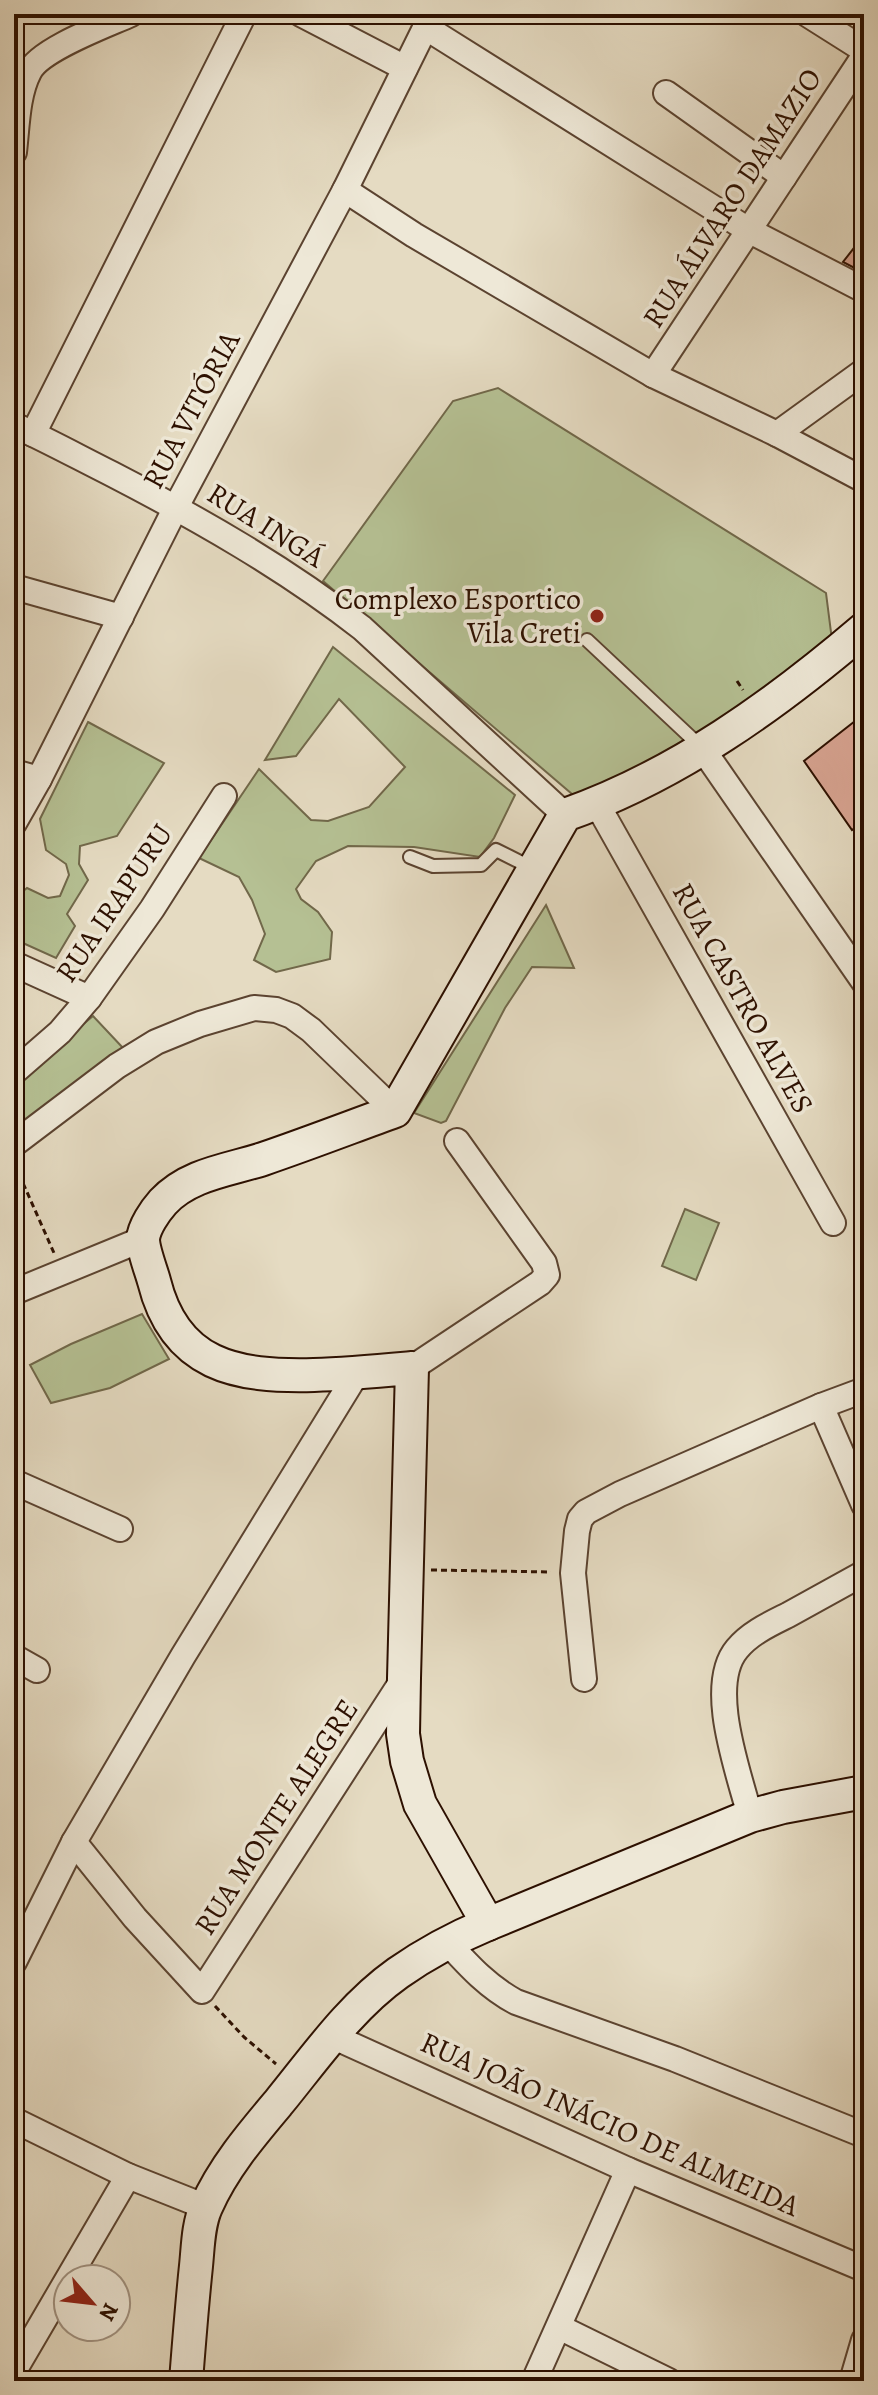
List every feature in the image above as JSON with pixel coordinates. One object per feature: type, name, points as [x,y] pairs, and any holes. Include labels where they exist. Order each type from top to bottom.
[{"type":"street","points":[[14,152],[21,101],[30,68],[52,50],[131,14]]},
{"type":"street","points":[[24,430],[244,14]]},
{"type":"street","points":[[301,14],[405,68]]},
{"type":"street","points":[[807,14],[864,53]]},
{"type":"street","points":[[428,20],[750,231],[864,290]]},
{"type":"street","name":"RUA VITÓRIA","points":[[14,823],[176,507],[345,190],[428,20]]},
{"type":"street","name":"RUA ÁLVARO DAMAZIO","points":[[653,375],[864,53]]},
{"type":"street","points":[[666,93],[784,177]]},
{"type":"street","points":[[345,190],[414,235],[653,375],[777,434],[864,480]]},
{"type":"street","points":[[777,434],[864,371]]},
{"type":"street","name":"RUA INGÁ","points":[[24,430],[176,507],[331,604],[362,628],[565,815]]},
{"type":"street","points":[[14,587],[121,617]]},
{"type":"street","points":[[457,1141],[544,1263],[547,1275],[540,1283],[412,1368],[357,1373],[251,1374],[219,1364],[196,1352],[176,1333],[159,1303],[143,1239],[152,1217],[164,1202],[196,1179],[395,1111],[565,815],[597,804],[702,748],[758,713],[864,629]]},
{"type":"street","points":[[702,748],[864,982]]},
{"type":"street","points":[[14,772],[39,779]]},
{"type":"street","name":"RUA IRAPURU","points":[[14,1072],[60,1032],[89,998],[152,909],[224,796]]},
{"type":"street","name":"RUA CASTRO ALVES","points":[[597,804],[833,1223]]},
{"type":"street","points":[[14,964],[89,998]]},
{"type":"street","points":[[14,1144],[117,1066],[156,1042],[200,1024],[254,1008],[276,1010],[292,1016],[395,1111]]},
{"type":"street","points":[[14,1292],[143,1239]]},
{"type":"street","points":[[412,1368],[403,1734],[412,1783],[420,1804],[488,1924]]},
{"type":"street","points":[[14,1962],[74,1842],[183,1656],[357,1373]]},
{"type":"street","points":[[584,1679],[573,1573],[580,1519],[595,1505],[864,1390]]},
{"type":"street","points":[[821,1406],[864,1505]]},
{"type":"street","points":[[14,1482],[120,1529]]},
{"type":"street","points":[[750,1816],[723,1695],[729,1661],[737,1648],[753,1634],[864,1573]]},
{"type":"street","points":[[14,1657],[37,1670]]},
{"type":"street","name":"RUA MONTE ALEGRE","points":[[202,1991],[404,1678]]},
{"type":"street","points":[[186,2381],[197,2256],[206,2207],[233,2161],[332,2036],[369,1998],[397,1974],[448,1943],[488,1924],[750,1816],[864,1792]]},
{"type":"street","points":[[74,1842],[135,1918],[202,1991]]},
{"type":"street","points":[[448,1943],[480,1978],[516,2002],[675,2059],[864,2135]]},
{"type":"street","name":"RUA JOÃO INÁCIO DE ALMEIDA","points":[[332,2036],[628,2170],[864,2269]]},
{"type":"street","points":[[14,2120],[128,2176],[206,2207]]},
{"type":"street","points":[[534,2381],[628,2170]]},
{"type":"street","points":[[14,2371],[128,2176]]},
{"type":"street","points":[[559,2327],[669,2381]]},
{"type":"street","points":[[852,2381],[864,2340]]},
{"type":"lane","points":[[587,640],[702,748]]},
{"type":"lane","points":[[410,857],[433,866],[481,865],[496,850],[534,869]]},
{"type":"path","points":[[14,1163],[62,1271]]},
{"type":"path","points":[[407,1570],[573,1573]]},
{"type":"path","points":[[202,1991],[244,2037],[297,2080]]},
{"type":"green space","name":"Complexo Esportico Vila Creti","points":[[498,388],[826,593],[832,640],[744,708],[579,800],[323,581],[453,401]]},
{"type":"green space","points":[[333,647],[515,795],[494,838],[480,857],[414,847],[348,846],[316,861],[296,889],[301,899],[318,912],[332,932],[330,959],[276,972],[254,960],[265,934],[239,877],[199,858],[259,769],[311,820],[328,821],[369,807],[405,767],[339,699],[296,756],[265,760]]},
{"type":"green space","points":[[88,722],[164,763],[117,836],[80,846],[79,864],[88,880],[67,914],[75,926],[56,958],[14,939],[14,894],[17,896],[27,888],[48,898],[60,896],[69,875],[66,864],[46,850],[40,819]]},
{"type":"green space","points":[[546,905],[574,968],[532,967],[505,1008],[446,1121],[441,1123],[414,1113]]},
{"type":"green space","points":[[93,1016],[123,1048],[14,1132],[14,1082]]},
{"type":"green space","points":[[685,1209],[719,1223],[696,1280],[662,1266]]},
{"type":"green space","points":[[142,1314],[169,1359],[110,1388],[51,1403],[30,1365]]},
{"type":"building","points":[[864,235],[864,273],[843,262]]},
{"type":"building","points":[[864,714],[864,821],[852,830],[804,761]]},
{"type":"place","name":"Complexo Esportico Vila Creti","points":[[597,616]]}]
